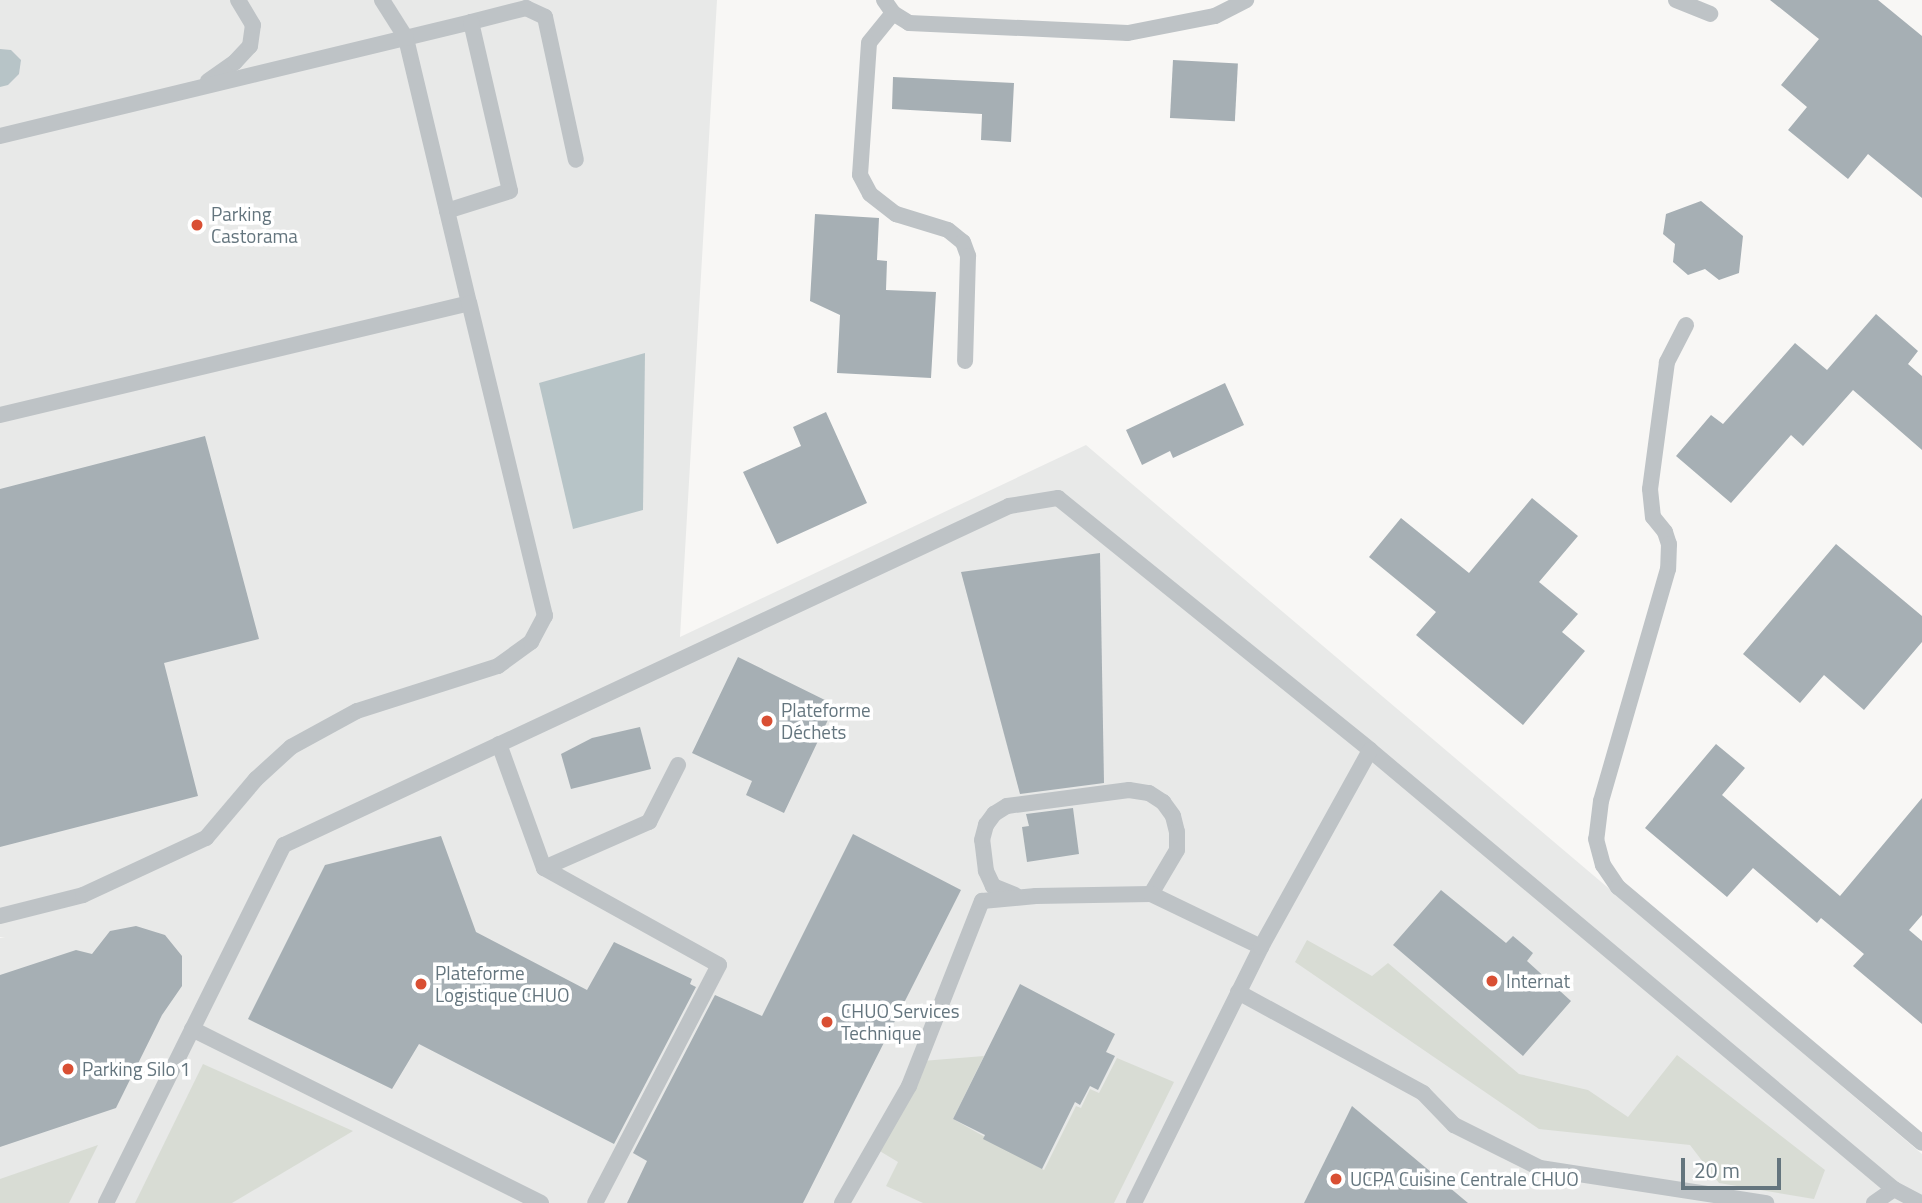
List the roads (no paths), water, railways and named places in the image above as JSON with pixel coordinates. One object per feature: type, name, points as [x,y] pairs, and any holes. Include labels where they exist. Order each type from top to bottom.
[{"type":"lane","points":[[204,84],[235,62],[250,46],[253,24],[238,0]]},
{"type":"lane","points":[[0,916],[83,895],[206,838],[256,779],[291,747],[357,711],[498,666],[531,642],[545,616],[406,38],[382,0]]},
{"type":"lane","points":[[965,361],[968,256],[963,242],[948,230],[896,214],[870,194],[860,175],[869,43],[888,6],[909,23],[1128,33],[1215,16],[1246,0]]},
{"type":"lane","points":[[1676,0],[1710,14]]},
{"type":"lane","points":[[0,136],[204,84],[526,8],[545,17],[576,160]]},
{"type":"lane","points":[[447,211],[510,191],[471,22]]},
{"type":"lane","points":[[0,415],[469,303]]},
{"type":"lane","points":[[1686,326],[1667,362],[1650,489],[1653,517],[1665,532],[1669,544],[1668,569],[1601,801],[1595,839],[1603,865],[1618,887],[1922,1143]]},
{"type":"lane","points":[[106,1203],[285,845],[1009,506],[1058,498],[1370,750],[1894,1189],[1920,1203]]},
{"type":"lane","points":[[499,744],[544,868],[719,965],[595,1203]]},
{"type":"lane","points":[[1134,1203],[1261,947],[1370,750]]},
{"type":"lane","points":[[544,868],[649,822],[678,765]]},
{"type":"lane","points":[[1036,896],[1006,893],[993,886],[986,872],[982,840],[986,825],[995,814],[1007,806],[1129,790],[1149,793],[1163,803],[1172,816],[1177,832],[1177,850],[1151,894]]},
{"type":"lane","points":[[842,1203],[909,1086],[982,901],[1036,896],[1151,894],[1261,947]]},
{"type":"lane","points":[[1238,992],[1423,1093],[1454,1125],[1540,1168],[1766,1203]]},
{"type":"lane","points":[[192,1029],[541,1203]]},
{"type":"lane","points":[[1874,1203],[1894,1189]]},
{"type":"place","name":"Parking Castorama","points":[[197,225]]},
{"type":"place","name":"Plateforme Déchets","points":[[767,721]]},
{"type":"place","name":"Internat","points":[[1492,981]]},
{"type":"place","name":"Plateforme Logistique CHUO","points":[[421,984]]},
{"type":"place","name":"CHUO Services Technique","points":[[827,1022]]},
{"type":"place","name":"Parking Silo 1","points":[[68,1069]]},
{"type":"place","name":"UCPA Cuisine Centrale CHUO","points":[[1336,1179]]}]
